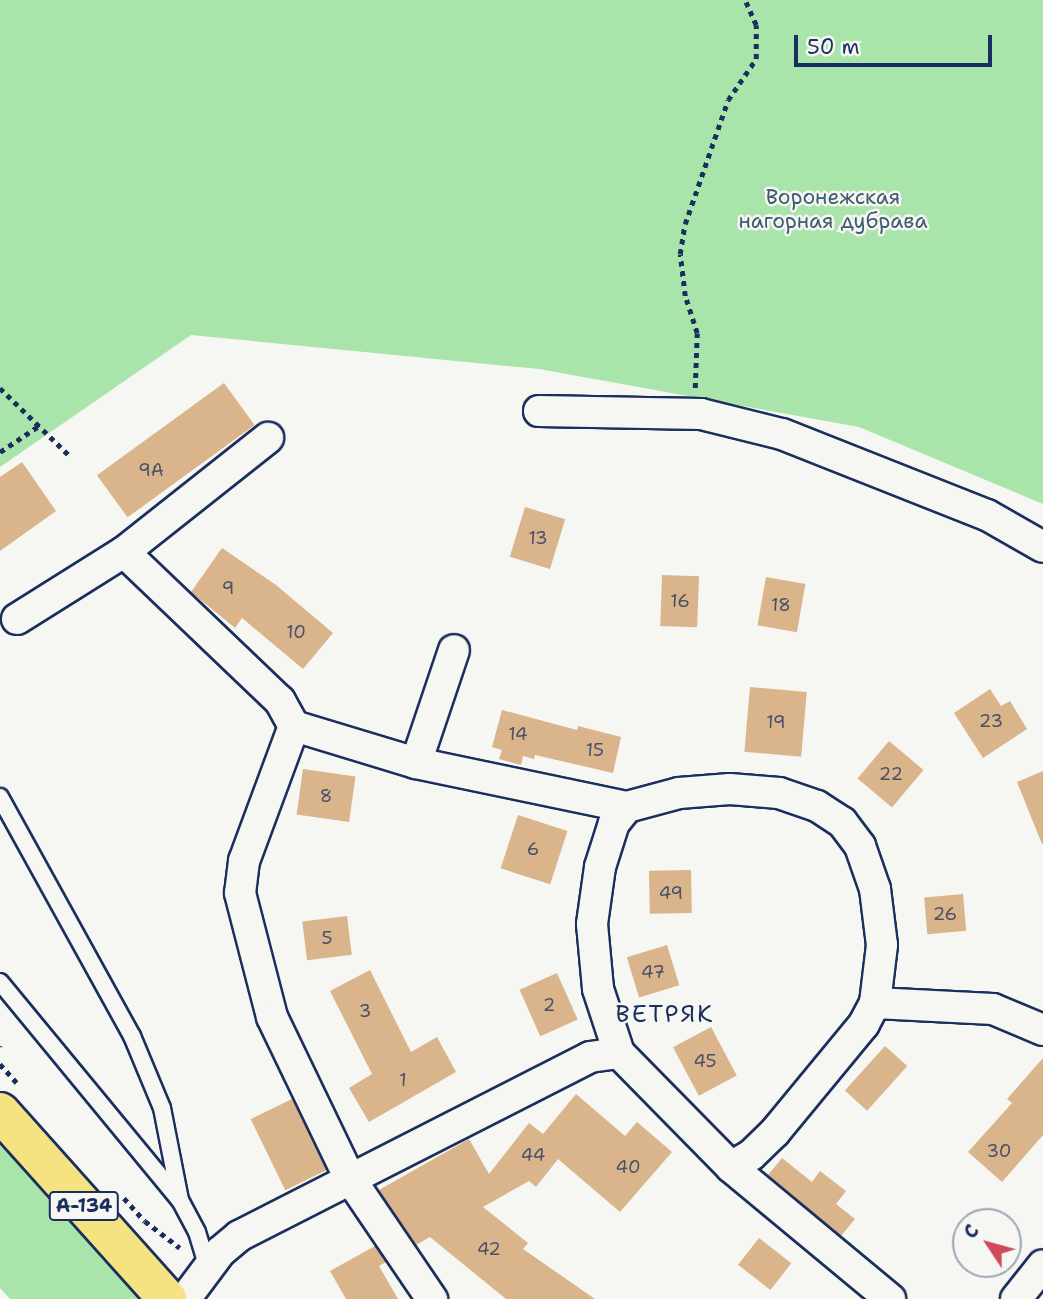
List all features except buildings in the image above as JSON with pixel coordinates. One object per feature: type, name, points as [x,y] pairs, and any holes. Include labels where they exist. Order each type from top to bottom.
[{"type":"highway","name":"А-134","points":[[14,1103],[167,1299]]},
{"type":"street","points":[[539,411],[701,414],[782,434],[987,515],[1043,547]]},
{"type":"street","points":[[17,619],[124,552],[268,438]]},
{"type":"street","points":[[124,552],[280,701],[294,726],[416,763],[627,807],[679,793],[730,789],[779,793],[817,806],[842,822],[859,846],[875,889],[882,945],[875,1003],[864,1024],[775,1132],[751,1155],[731,1167]]},
{"type":"street","points":[[416,763],[454,650]]},
{"type":"street","points":[[294,726],[244,861],[240,893],[272,1017],[349,1177],[432,1299]]},
{"type":"street","points":[[627,807],[614,823],[600,867],[592,924],[598,989],[619,1053],[731,1167],[890,1299]]},
{"type":"street","points":[[875,1003],[993,1009],[1043,1030]]},
{"type":"street","points":[[185,1299],[208,1268],[239,1236],[349,1177],[590,1057],[619,1053]]},
{"type":"street","points":[[1016,1299],[1043,1265]]},
{"type":"lane","points":[[0,797],[132,1036],[162,1108],[180,1200]]},
{"type":"lane","points":[[2,983],[180,1200],[197,1232],[208,1268]]},
{"type":"path","points":[[701,414],[694,379],[697,334],[685,296],[680,254],[685,224],[728,100],[756,59],[756,25],[745,0]]},
{"type":"path","points":[[0,388],[69,455]]},
{"type":"path","points":[[0,452],[40,425]]},
{"type":"path","points":[[0,1064],[14,1103]]},
{"type":"path","points":[[118,1192],[162,1236],[208,1268]]},
{"type":"green space","name":"Воронежская нагорная дубрава","points":[[0,0],[1043,0],[1043,504],[859,427],[539,369],[191,335],[0,467]]},
{"type":"green space","points":[[0,1138],[149,1299],[10,1299],[0,1288]]},
{"type":"district","name":"ВЕТРЯК","points":[[665,1015]]}]
